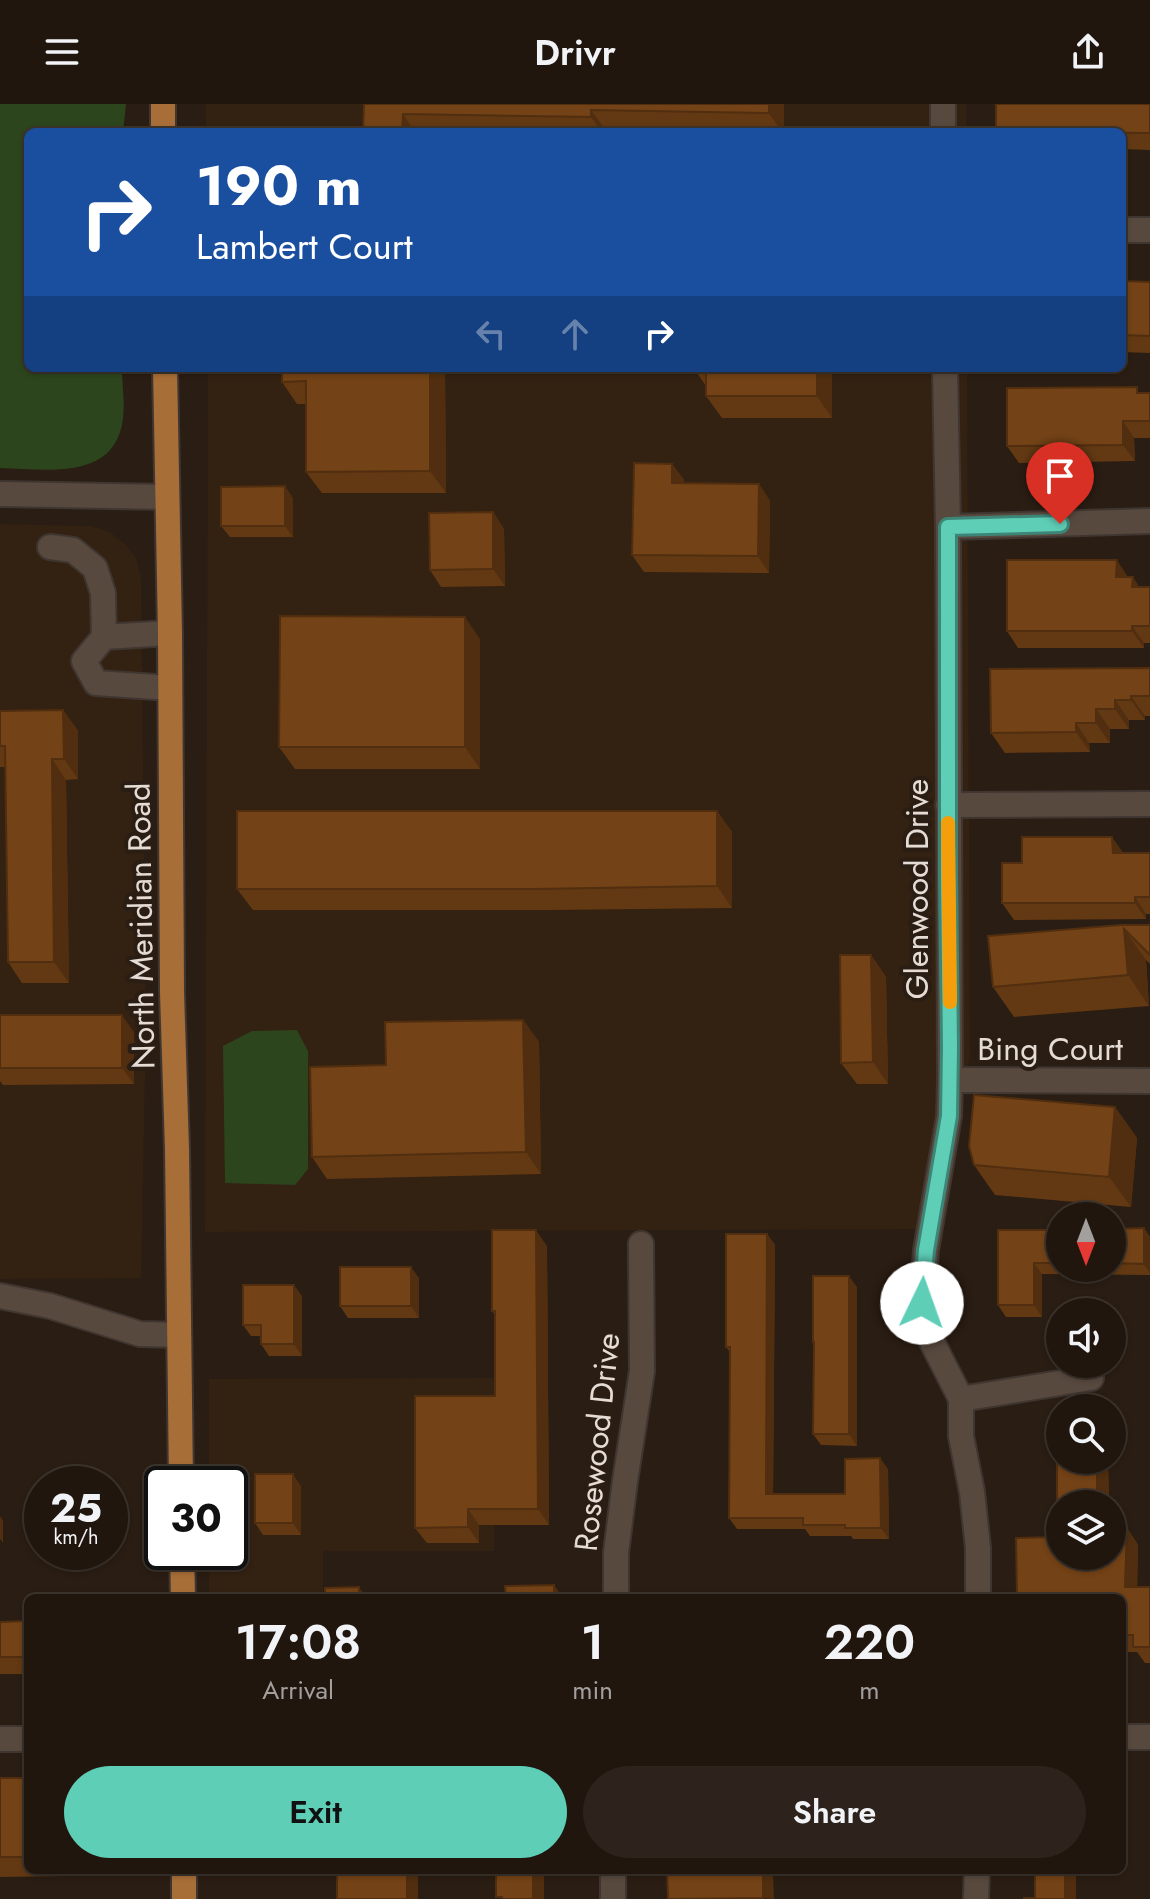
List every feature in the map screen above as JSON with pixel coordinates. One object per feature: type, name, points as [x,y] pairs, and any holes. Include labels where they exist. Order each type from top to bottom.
[{"type":"main road","points":[[163,104],[163,128]]},
{"type":"main road","name":"North Meridian Road","points":[[165,372],[181,1466]]},
{"type":"main road","points":[[182,1570],[183,1594]]},
{"type":"main road","points":[[184,1874],[184,1899]]},
{"type":"street","points":[[943,104],[943,128]]},
{"type":"street","points":[[1126,230],[1150,230]]},
{"type":"street","name":"Glenwood Drive","points":[[945,372],[950,1080],[949,1116],[926,1250],[922,1303],[932,1342],[961,1399],[961,1436],[972,1492],[978,1548],[978,1594]]},
{"type":"street","points":[[0,494],[167,497]]},
{"type":"street","points":[[948,527],[1150,521]]},
{"type":"street","points":[[50,547],[73,550],[95,568],[103,593],[104,637],[84,661],[96,683],[170,688]]},
{"type":"street","points":[[104,637],[170,633]]},
{"type":"street","points":[[948,805],[1150,804]]},
{"type":"street","name":"Bing Court","points":[[950,1080],[1150,1081]]},
{"type":"street","name":"Rosewood Drive","points":[[616,1594],[618,1538],[642,1371],[641,1244]]},
{"type":"street","points":[[0,1296],[50,1306],[140,1334],[179,1335]]},
{"type":"street","points":[[961,1399],[1091,1378]]},
{"type":"street","points":[[1126,1737],[1150,1737]]},
{"type":"street","points":[[0,1739],[24,1739]]},
{"type":"street","points":[[613,1874],[613,1899]]},
{"type":"street","points":[[976,1899],[977,1874]]},
{"type":"shaded area","points":[[206,104],[966,104],[966,128],[206,128]]},
{"type":"shaded area","points":[[208,372],[967,372],[970,1055],[939,1229],[205,1232]]},
{"type":"shaded area","points":[[0,524],[91,526],[110,532],[136,558],[141,579],[146,1029],[141,1278],[0,1279]]},
{"type":"shaded area","points":[[494,1378],[494,1551],[323,1551],[323,1594],[209,1594],[209,1570],[248,1570],[248,1466],[209,1466],[209,1379]]},
{"type":"green space","points":[[0,104],[126,104],[123,128],[24,128],[24,372],[122,372],[124,412],[118,439],[107,453],[93,462],[76,467],[37,470],[0,468]]},
{"type":"green space","points":[[297,1030],[308,1051],[308,1169],[295,1185],[225,1183],[223,1046],[252,1031]]},
{"type":"building","points":[[364,104],[769,104],[769,113],[591,110],[591,117],[403,114],[402,128],[363,128]]},
{"type":"building","points":[[996,104],[1150,104],[1150,133],[1126,133],[1126,128],[996,128]]},
{"type":"building","points":[[1126,281],[1150,282],[1150,336],[1126,335]]},
{"type":"building","points":[[282,372],[430,372],[430,471],[306,472],[306,381],[282,382]]},
{"type":"building","points":[[817,372],[817,396],[706,396],[706,373],[697,373]]},
{"type":"building","points":[[1137,387],[1137,393],[1150,393],[1150,421],[1123,421],[1123,445],[1007,446],[1007,388]]},
{"type":"building","points":[[634,463],[672,464],[672,483],[759,484],[758,556],[632,555]]},
{"type":"building","points":[[285,486],[285,526],[221,526],[221,487]]},
{"type":"building","points":[[493,512],[493,569],[430,570],[429,513]]},
{"type":"building","points":[[1007,560],[1117,560],[1116,577],[1133,577],[1132,587],[1150,587],[1150,626],[1132,626],[1132,631],[1007,631]]},
{"type":"building","points":[[280,616],[465,617],[465,747],[279,747]]},
{"type":"building","points":[[1150,668],[1150,696],[1115,700],[1115,709],[1096,709],[1096,723],[1076,723],[1076,732],[991,733],[990,669]]},
{"type":"building","points":[[63,710],[64,759],[52,759],[54,962],[8,962],[5,746],[0,746],[0,711]]},
{"type":"building","points":[[237,811],[717,811],[717,886],[237,889]]},
{"type":"building","points":[[1022,837],[1112,837],[1113,853],[1150,853],[1150,897],[1135,897],[1135,903],[1002,903],[1002,863],[1022,863]]},
{"type":"building","points":[[1150,925],[1150,955],[1124,929],[1128,975],[993,987],[988,936]]},
{"type":"building","points":[[840,955],[871,955],[873,1062],[841,1063]]},
{"type":"building","points":[[0,1015],[122,1015],[122,1068],[0,1068]]},
{"type":"building","points":[[523,1020],[526,1152],[312,1157],[310,1067],[386,1065],[385,1022]]},
{"type":"building","points":[[974,1095],[1115,1107],[1109,1177],[974,1165],[969,1146]]},
{"type":"building","points":[[1144,1228],[1144,1264],[1126,1263],[1126,1229]]},
{"type":"building","points":[[492,1230],[536,1230],[538,1509],[468,1509],[468,1527],[415,1528],[415,1396],[495,1396]]},
{"type":"building","points":[[998,1230],[1046,1230],[1046,1263],[1034,1263],[1034,1305],[998,1305]]},
{"type":"building","points":[[726,1234],[767,1234],[766,1494],[845,1494],[845,1459],[880,1458],[881,1528],[803,1525],[803,1518],[729,1518],[730,1347],[726,1347]]},
{"type":"building","points":[[340,1267],[411,1267],[411,1306],[340,1306]]},
{"type":"building","points":[[813,1276],[849,1276],[849,1434],[813,1434]]},
{"type":"building","points":[[243,1285],[294,1285],[294,1344],[261,1344],[261,1325],[243,1325]]},
{"type":"building","points":[[255,1474],[293,1474],[293,1523],[255,1523]]},
{"type":"building","points":[[1057,1474],[1097,1474],[1097,1490],[1057,1490]]},
{"type":"building","points":[[1046,1537],[1046,1570],[1126,1570],[1125,1587],[1150,1587],[1150,1647],[1133,1647],[1133,1635],[1126,1635],[1126,1594],[1017,1594],[1016,1538]]},
{"type":"building","points":[[554,1585],[554,1594],[506,1594],[505,1586]]},
{"type":"building","points":[[359,1587],[359,1594],[325,1594],[325,1588]]},
{"type":"building","points":[[24,1621],[24,1657],[0,1657],[0,1622]]},
{"type":"building","points":[[0,1778],[24,1778],[24,1857],[0,1857]]},
{"type":"building","points":[[337,1874],[407,1874],[407,1899],[337,1899]]},
{"type":"building","points":[[496,1874],[533,1874],[533,1899],[496,1897]]},
{"type":"building","points":[[667,1874],[763,1874],[763,1898],[668,1899]]},
{"type":"building","points":[[1035,1874],[1065,1874],[1065,1899],[1024,1899],[1035,1898]]},
{"type":"slow traffic","points":[[948,823],[950,1002]]},
{"type":"route","points":[[922,1303],[926,1250],[949,1116],[948,527],[1060,524]]}]
